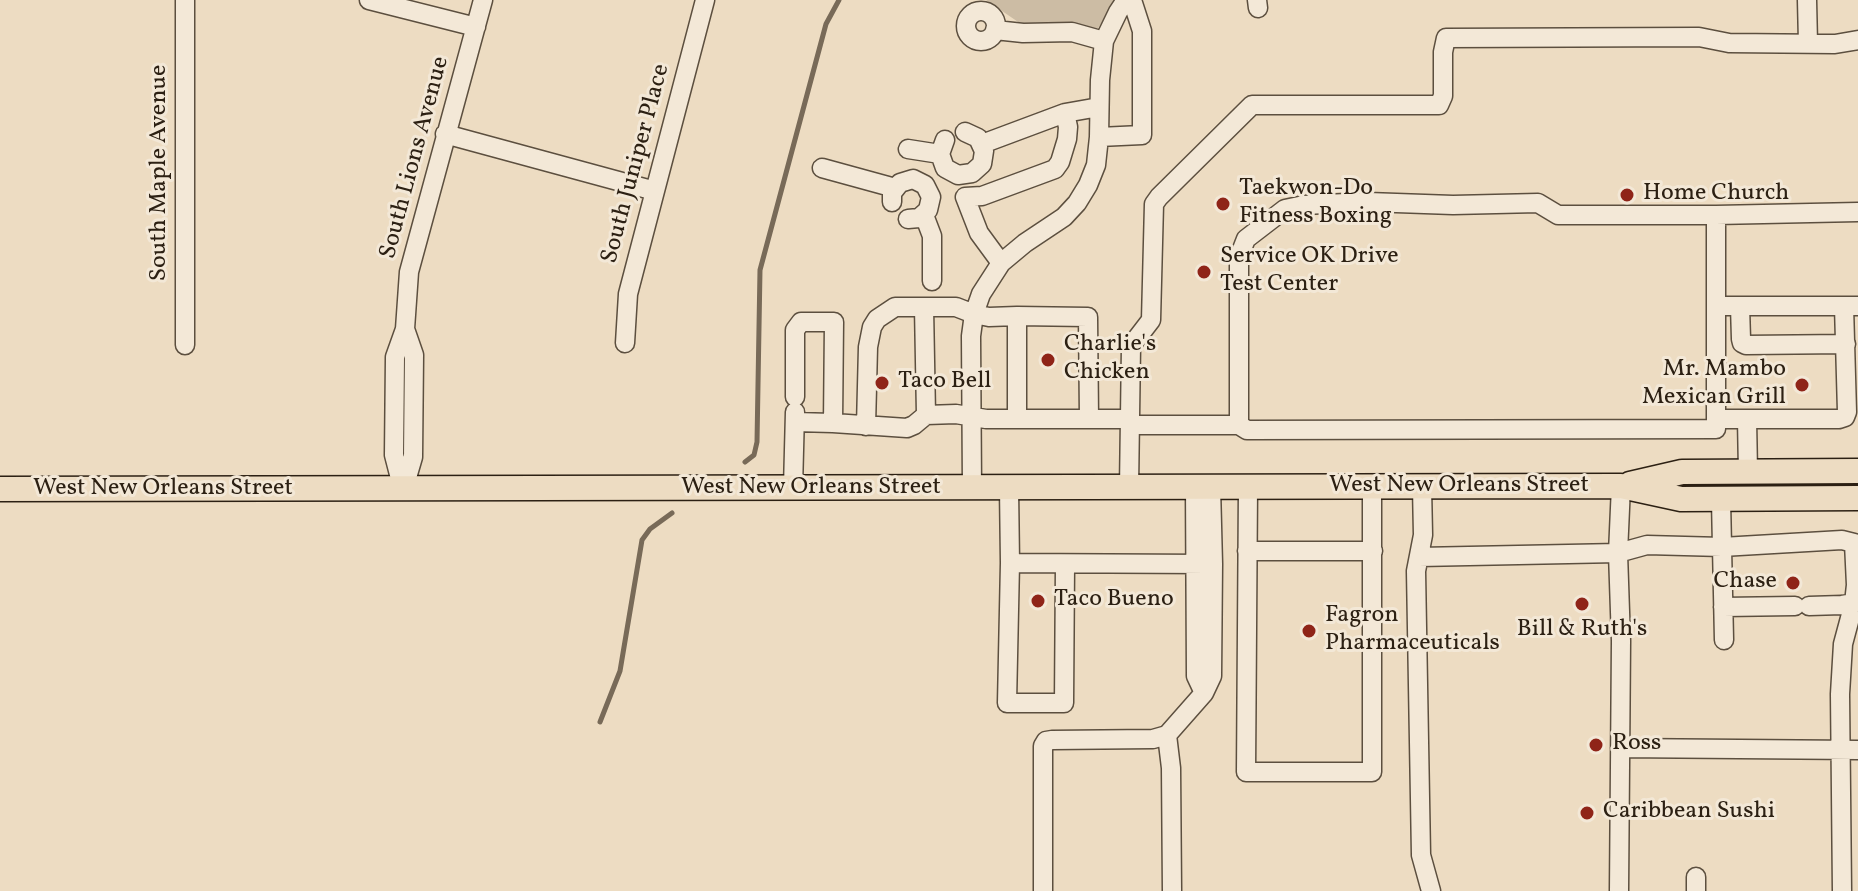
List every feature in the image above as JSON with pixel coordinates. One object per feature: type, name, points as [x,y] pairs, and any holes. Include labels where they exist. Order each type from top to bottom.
[{"type":"main road","name":"West New Orleans Street","points":[[1621,486],[1682,472],[1858,471]]},
{"type":"main road","name":"West New Orleans Street","points":[[0,489],[1621,486],[1681,499],[1858,498]]},
{"type":"street","name":"South Maple Avenue","points":[[185,0],[185,345]]},
{"type":"street","points":[[369,0],[476,27]]},
{"type":"street","name":"South Lions Avenue","points":[[403,490],[394,455],[395,357],[405,329],[409,272],[483,0]]},
{"type":"street","name":"South Juniper Place","points":[[625,343],[628,294],[705,0]]},
{"type":"street","points":[[972,489],[971,336],[974,314],[981,294],[1001,263],[1064,217],[1088,185],[1096,165],[1104,41],[1118,12],[1129,0],[1142,31],[1142,135],[1099,137]]},
{"type":"street","points":[[1807,0],[1808,43]]},
{"type":"street","points":[[995,30],[1072,32],[1104,41]]},
{"type":"street","points":[[1129,488],[1131,346],[1151,320],[1154,204],[1252,105],[1439,105],[1443,96],[1446,38],[1699,37],[1729,43],[1835,44],[1858,40]]},
{"type":"street","points":[[982,144],[1065,113],[1099,107]]},
{"type":"street","points":[[921,212],[943,199],[982,196],[1055,169],[1067,139],[1065,113]]},
{"type":"street","points":[[908,149],[942,147],[945,168],[958,175],[966,175],[982,164],[984,151],[978,138],[965,132]]},
{"type":"street","points":[[445,134],[655,191]]},
{"type":"street","points":[[822,168],[893,195],[906,180],[920,181],[929,190],[921,212],[932,236],[932,281]]},
{"type":"street","points":[[966,175],[963,184],[965,197],[979,233],[1001,263]]},
{"type":"street","points":[[1239,425],[1239,257],[1246,239],[1285,209],[1368,202],[1453,205],[1538,203],[1558,215],[1858,212]]},
{"type":"street","points":[[795,410],[833,423],[907,428],[926,415],[956,414],[986,419],[1089,419],[1239,425],[1247,430],[1716,429],[1716,215]]},
{"type":"street","points":[[1716,306],[1851,306],[1846,344],[1845,417],[1716,419]]},
{"type":"street","points":[[1740,306],[1741,339],[1746,345],[1846,344]]},
{"type":"street","points":[[866,426],[868,347],[872,327],[877,319],[895,307],[956,307],[989,317],[1088,317],[1089,419]]},
{"type":"street","points":[[924,307],[926,415]]},
{"type":"street","points":[[1017,316],[1017,418]]},
{"type":"street","points":[[793,488],[795,330],[801,322],[834,322],[833,423]]},
{"type":"street","points":[[1747,419],[1748,472]]},
{"type":"street","points":[[1619,891],[1621,641],[1618,553],[1621,486]]},
{"type":"street","points":[[1043,891],[1043,746],[1046,741],[1153,739],[1167,735],[1204,693],[1196,676],[1204,564],[1203,487]]},
{"type":"street","points":[[1248,487],[1246,772],[1372,772],[1372,487]]},
{"type":"street","points":[[1422,487],[1423,535],[1416,571],[1421,855],[1431,891]]},
{"type":"street","points":[[1009,488],[1007,703],[1064,703],[1065,565]]},
{"type":"street","points":[[1721,500],[1724,640]]},
{"type":"street","points":[[1419,557],[1618,553],[1647,545],[1722,547],[1842,540],[1854,543],[1856,585],[1843,644],[1840,694],[1849,750],[1842,891]]},
{"type":"street","points":[[1247,551],[1373,551]]},
{"type":"street","points":[[1010,563],[1204,564]]},
{"type":"street","points":[[1723,607],[1854,603]]},
{"type":"street","points":[[1167,735],[1171,768],[1172,891]]},
{"type":"street","points":[[1620,748],[1849,750]]},
{"type":"shaded area","points":[[986,0],[1117,0],[1098,28],[1024,26]]},
{"type":"waterway","points":[[745,462],[754,455],[757,442],[760,270],[826,24],[839,0]]},
{"type":"waterway","points":[[600,722],[620,671],[642,540],[650,529],[672,513]]},
{"type":"place","name":"Home Church","points":[[1627,195]]},
{"type":"place","name":"Taekwon-Do Fitness Boxing","points":[[1223,204]]},
{"type":"place","name":"Service OK Drive Test Center","points":[[1204,272]]},
{"type":"place","name":"Charlie's Chicken","points":[[1048,360]]},
{"type":"place","name":"Taco Bell","points":[[882,383]]},
{"type":"place","name":"Mr. Mambo Mexican Grill","points":[[1802,385]]},
{"type":"place","name":"Chase","points":[[1793,583]]},
{"type":"place","name":"Taco Bueno","points":[[1038,601]]},
{"type":"place","name":"Bill & Ruth's","points":[[1582,604]]},
{"type":"place","name":"Fagron Pharmaceuticals","points":[[1309,631]]},
{"type":"place","name":"Ross","points":[[1596,745]]},
{"type":"place","name":"Caribbean Sushi","points":[[1587,813]]}]
